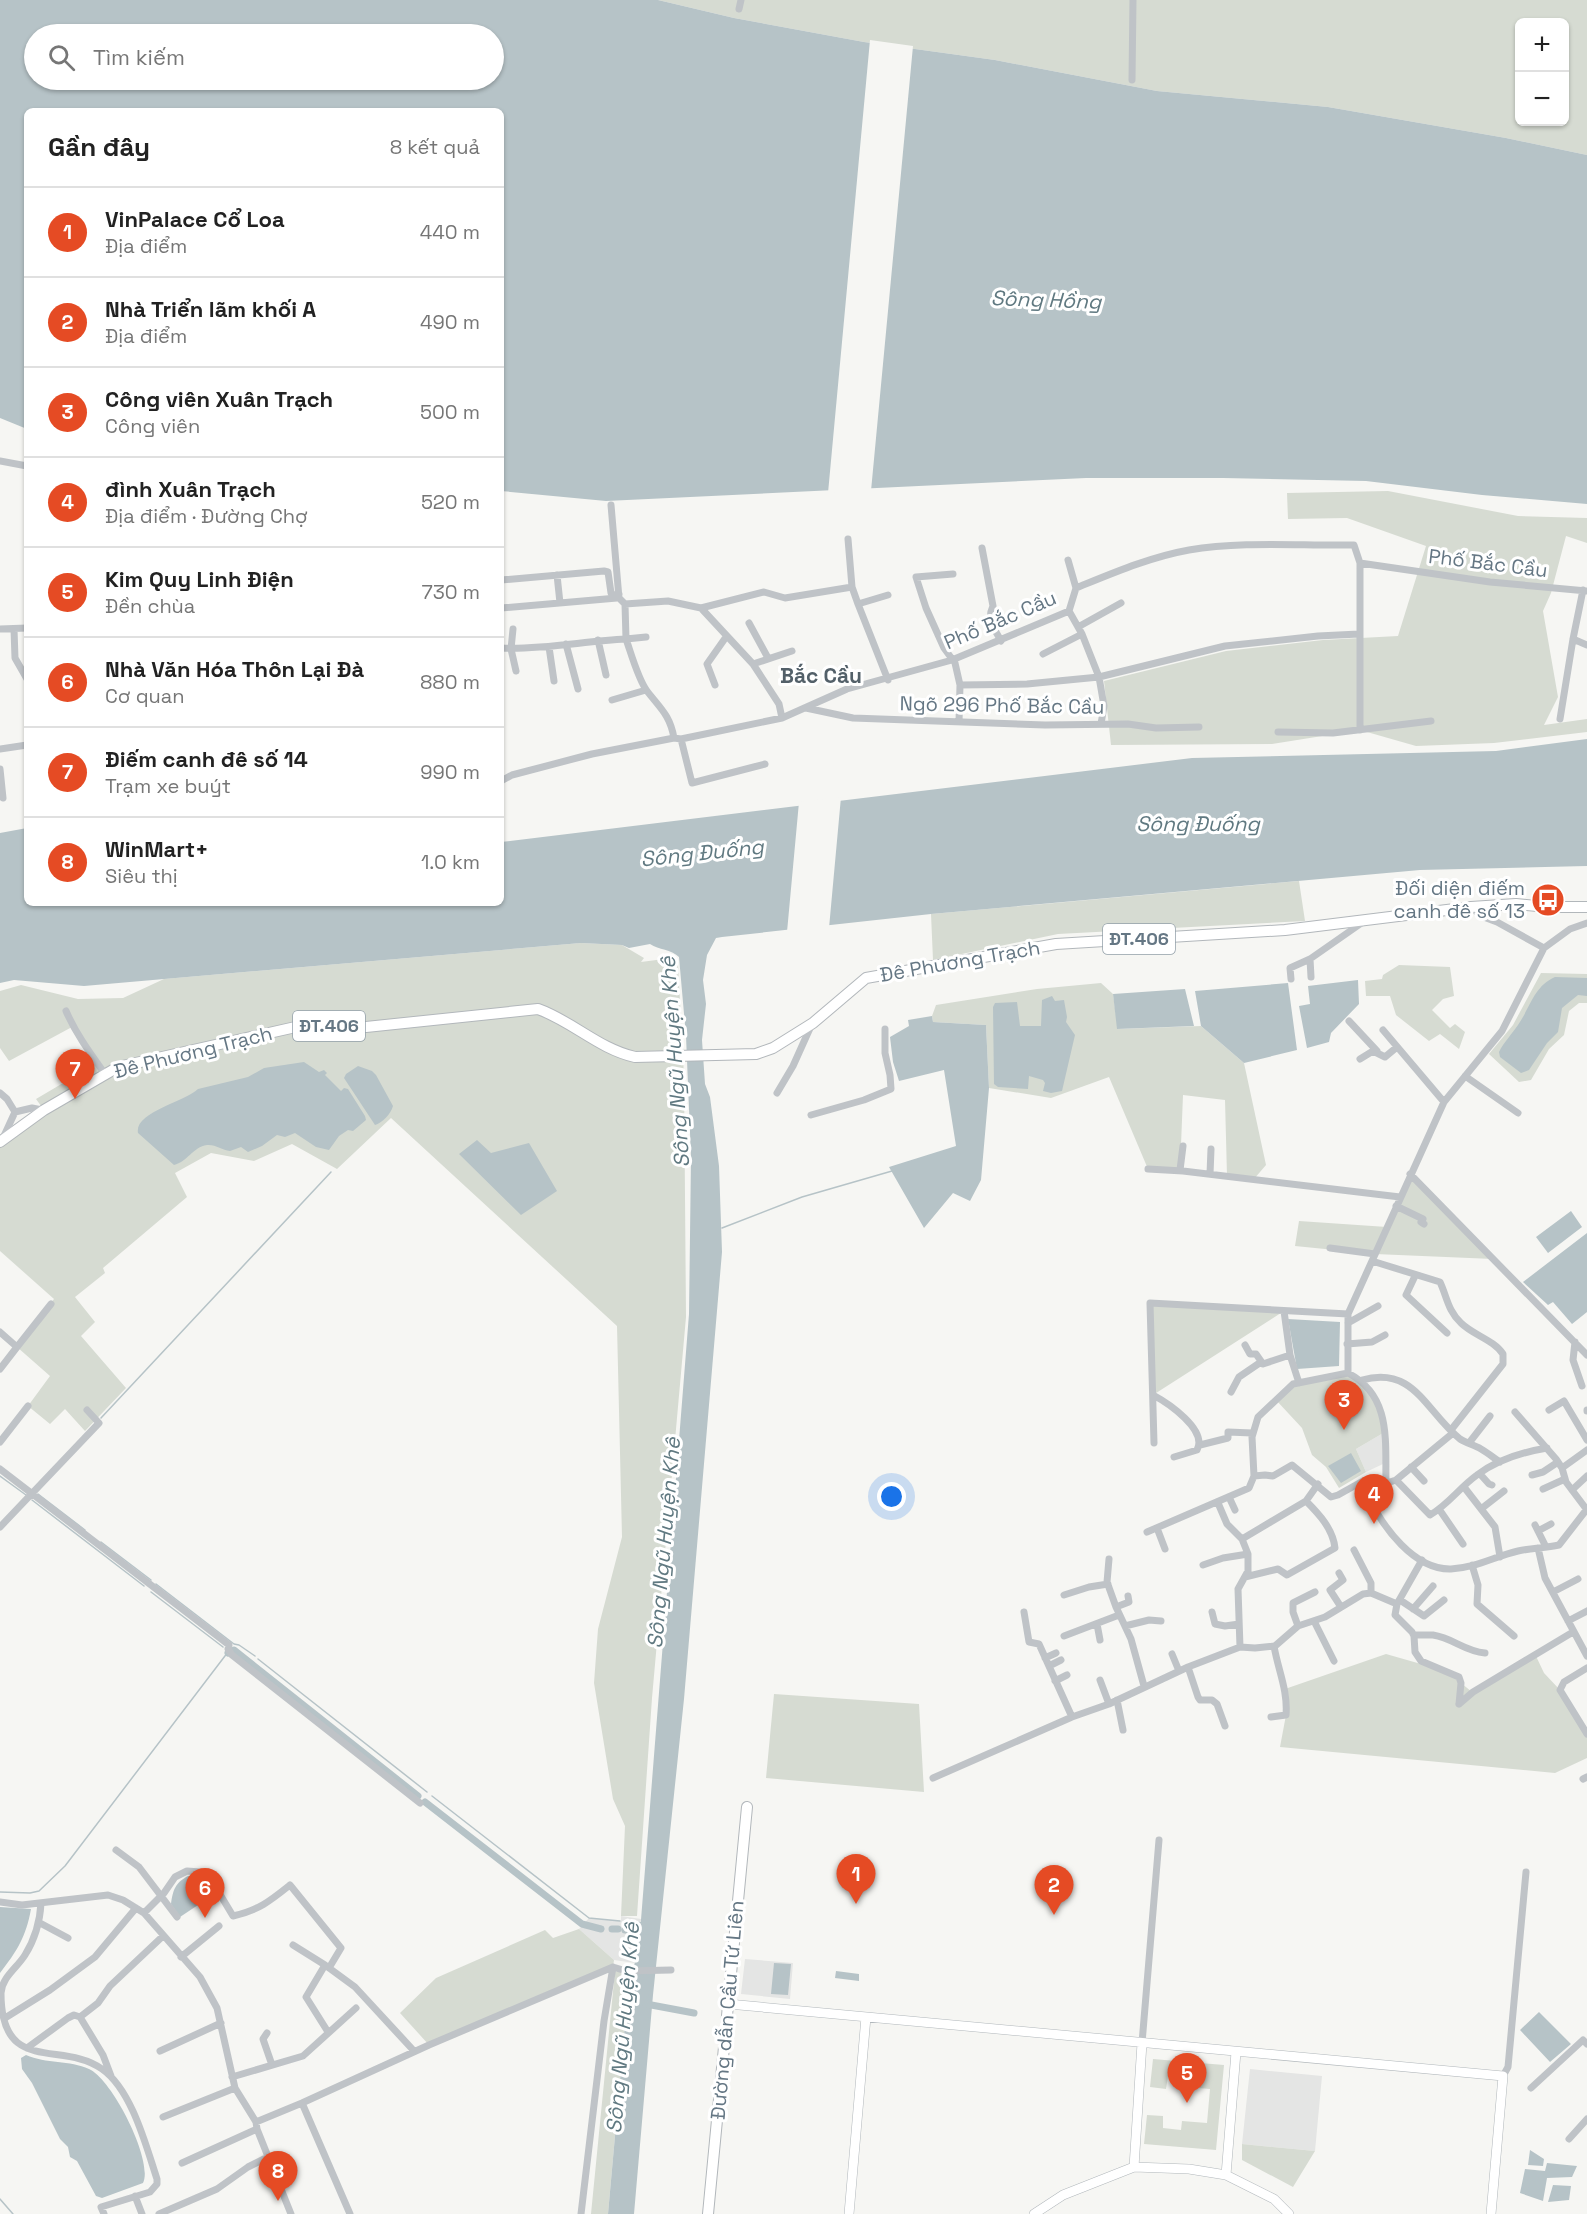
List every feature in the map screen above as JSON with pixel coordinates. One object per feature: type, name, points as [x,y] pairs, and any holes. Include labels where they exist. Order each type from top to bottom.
[{"type":"main road","name":"Đê Phương Trạch","points":[[1,1142],[44,1110],[118,1067],[300,1026],[366,1027],[538,1009],[623,1054],[635,1057],[756,1054],[773,1048],[813,1023],[866,978],[1056,944],[1286,930],[1471,907],[1516,904],[1547,908],[1587,907]]},
{"type":"main road","name":"Đường dẫn Cầu Tứ Liên","points":[[708,2214],[747,1807]]},
{"type":"street","points":[[739,9],[741,0]]},
{"type":"street","points":[[1132,80],[1133,0]]},
{"type":"street","points":[[0,461],[24,465]]},
{"type":"street","points":[[611,506],[619,596],[625,604],[626,639],[646,690],[671,723],[692,783],[765,764]]},
{"type":"street","points":[[848,538],[852,587],[888,680]]},
{"type":"street","name":"Phố Bắc Cầu","points":[[504,779],[512,775],[592,754],[782,718],[848,689],[888,680],[952,660],[1001,641],[1069,611],[1076,588],[1116,571],[1166,555],[1216,546],[1354,545],[1360,563],[1490,582],[1585,591]]},
{"type":"street","points":[[982,548],[993,606],[989,617],[1001,641]]},
{"type":"street","points":[[1068,560],[1076,588]]},
{"type":"street","points":[[1360,563],[1360,730]]},
{"type":"street","points":[[504,580],[604,571],[608,572],[611,593],[619,596]]},
{"type":"street","points":[[952,574],[916,577],[926,608],[955,663],[960,684],[959,722]]},
{"type":"street","points":[[557,575],[560,603]]},
{"type":"street","points":[[625,604],[668,601],[701,608],[764,592],[786,598],[852,587]]},
{"type":"street","points":[[1560,719],[1573,639],[1585,591]]},
{"type":"street","points":[[858,604],[888,595]]},
{"type":"street","points":[[504,608],[619,596]]},
{"type":"street","points":[[1043,654],[1121,603]]},
{"type":"street","points":[[701,608],[753,664],[779,704],[782,718]]},
{"type":"street","points":[[1069,611],[1080,630],[1099,677],[1104,706],[1101,724]]},
{"type":"street","points":[[748,623],[768,658]]},
{"type":"street","points":[[0,629],[24,628]]},
{"type":"street","points":[[14,629],[15,658],[24,673]]},
{"type":"street","points":[[513,629],[511,649],[516,671]]},
{"type":"street","points":[[960,684],[1027,684],[1099,677],[1225,646],[1359,634]]},
{"type":"street","points":[[504,648],[549,647],[598,640],[646,637]]},
{"type":"street","points":[[715,685],[707,664],[726,637]]},
{"type":"street","points":[[1573,639],[1587,645]]},
{"type":"street","points":[[598,640],[606,675]]},
{"type":"street","points":[[566,644],[578,689]]},
{"type":"street","points":[[549,647],[554,681]]},
{"type":"street","points":[[753,664],[792,651]]},
{"type":"street","points":[[612,700],[646,690]]},
{"type":"street","name":"Ngõ 296 Phố Bắc Cầu","points":[[806,708],[853,718],[1136,724],[1156,728],[1199,727]]},
{"type":"street","points":[[1278,732],[1333,733],[1431,721]]},
{"type":"street","points":[[0,750],[24,746]]},
{"type":"street","points":[[0,769],[3,798]]},
{"type":"street","points":[[1471,907],[1481,916],[1497,922],[1544,948]]},
{"type":"street","points":[[1291,979],[1290,968],[1310,959],[1365,921]]},
{"type":"street","points":[[1348,1373],[1348,1314],[1444,1102],[1502,1030],[1544,948],[1570,929],[1587,923]]},
{"type":"street","points":[[1310,959],[1311,977]]},
{"type":"street","points":[[66,1011],[72,1026],[105,1074]]},
{"type":"street","points":[[1349,1021],[1385,1057],[1397,1047]]},
{"type":"street","points":[[777,1093],[790,1072],[813,1023]]},
{"type":"street","points":[[811,1115],[889,1091],[891,1083],[885,1053],[885,1029]]},
{"type":"street","points":[[1383,1030],[1444,1102]]},
{"type":"street","points":[[1360,1059],[1377,1051]]},
{"type":"street","points":[[1465,1076],[1518,1113]]},
{"type":"street","points":[[0,1093],[15,1112]]},
{"type":"street","points":[[15,1112],[32,1108],[44,1110]]},
{"type":"street","points":[[1,1142],[15,1112]]},
{"type":"street","points":[[0,1125],[7,1130]]},
{"type":"street","points":[[1180,1170],[1183,1146]]},
{"type":"street","points":[[1210,1174],[1212,1149]]},
{"type":"street","points":[[1148,1169],[1180,1170],[1400,1197]]},
{"type":"street","points":[[1410,1174],[1587,1355]]},
{"type":"street","points":[[1396,1206],[1423,1219],[1421,1222],[1425,1224]]},
{"type":"street","points":[[1330,1248],[1374,1258],[1414,1276],[1440,1282],[1448,1306],[1454,1315],[1463,1325],[1496,1346],[1503,1354],[1503,1364],[1452,1432],[1396,1480],[1372,1488]]},
{"type":"street","points":[[1414,1276],[1406,1295],[1447,1333]]},
{"type":"street","points":[[1154,1443],[1150,1303],[1348,1314]]},
{"type":"street","points":[[0,1369],[51,1304]]},
{"type":"street","points":[[1348,1323],[1378,1306]]},
{"type":"street","points":[[1284,1311],[1290,1355],[1299,1383]]},
{"type":"street","points":[[0,1332],[17,1347]]},
{"type":"street","points":[[1347,1344],[1372,1342],[1384,1335]]},
{"type":"street","points":[[1575,1342],[1572,1352],[1573,1360],[1582,1386]]},
{"type":"street","points":[[1245,1345],[1250,1354],[1256,1354],[1261,1362],[1266,1364],[1290,1355]]},
{"type":"street","points":[[1231,1392],[1239,1377],[1261,1362]]},
{"type":"street","points":[[1148,1532],[1249,1488],[1254,1476],[1252,1433],[1258,1417],[1293,1384],[1348,1373],[1362,1380],[1381,1408],[1384,1424],[1386,1484]]},
{"type":"street","points":[[1362,1380],[1388,1377],[1401,1380],[1452,1432],[1500,1462]]},
{"type":"street","points":[[1153,1395],[1175,1408],[1186,1419],[1195,1431],[1200,1445]]},
{"type":"street","points":[[1549,1410],[1564,1401],[1587,1440]]},
{"type":"street","points":[[0,1442],[28,1406]]},
{"type":"street","points":[[0,1527],[99,1423],[87,1410]]},
{"type":"street","points":[[1372,1488],[1369,1498],[1377,1515],[1395,1540],[1422,1560],[1444,1568],[1472,1565],[1542,1547],[1559,1545],[1587,1510],[1565,1479],[1560,1465],[1515,1412]]},
{"type":"street","points":[[1469,1443],[1490,1416]]},
{"type":"street","points":[[1174,1456],[1195,1452],[1200,1445],[1228,1438],[1228,1432],[1252,1433]]},
{"type":"street","points":[[1396,1480],[1428,1515],[1431,1515],[1480,1473],[1500,1462],[1547,1448]]},
{"type":"street","points":[[1532,1475],[1543,1473],[1587,1450]]},
{"type":"street","points":[[1254,1476],[1265,1474],[1274,1476],[1292,1465],[1318,1484],[1331,1497],[1363,1481],[1372,1488]]},
{"type":"street","points":[[1411,1467],[1424,1481]]},
{"type":"street","points":[[0,1469],[33,1492],[229,1645],[230,1652],[420,1803]]},
{"type":"street","points":[[1480,1473],[1492,1485]]},
{"type":"street","points":[[1572,1490],[1587,1476]]},
{"type":"street","points":[[1544,1489],[1565,1479]]},
{"type":"street","points":[[1242,1539],[1306,1502],[1318,1484]]},
{"type":"street","points":[[1464,1487],[1495,1527],[1500,1557]]},
{"type":"street","points":[[1481,1509],[1504,1491]]},
{"type":"street","points":[[1229,1497],[1235,1510]]},
{"type":"street","points":[[1245,1576],[1278,1569],[1287,1575],[1335,1548],[1334,1539],[1326,1524],[1306,1502]]},
{"type":"street","points":[[1218,1503],[1227,1524],[1242,1539],[1248,1554],[1249,1565],[1238,1588],[1240,1647]]},
{"type":"street","points":[[1438,1509],[1463,1544]]},
{"type":"street","points":[[1551,1524],[1537,1528],[1542,1547],[1545,1578],[1574,1632],[1585,1647],[1587,1656]]},
{"type":"street","points":[[1157,1528],[1165,1549]]},
{"type":"street","points":[[1354,1550],[1371,1583],[1371,1593]]},
{"type":"street","points":[[1203,1565],[1223,1558],[1248,1554]]},
{"type":"street","points":[[1109,1559],[1108,1584],[1131,1640],[1144,1686]]},
{"type":"street","points":[[1422,1560],[1398,1602],[1396,1617],[1414,1635],[1415,1652],[1421,1661],[1459,1677],[1461,1683],[1459,1704],[1473,1692],[1574,1632]]},
{"type":"street","points":[[1472,1565],[1478,1585],[1477,1604],[1514,1636]]},
{"type":"street","points":[[1339,1573],[1342,1580],[1330,1590],[1341,1607]]},
{"type":"street","points":[[1552,1592],[1578,1579]]},
{"type":"street","points":[[1064,1595],[1108,1584]]},
{"type":"street","points":[[1413,1609],[1433,1586]]},
{"type":"street","points":[[1298,1626],[1293,1612],[1293,1603],[1315,1592]]},
{"type":"street","points":[[933,1778],[1071,1717],[1109,1704],[1188,1667],[1240,1647],[1274,1646],[1298,1626],[1314,1621],[1363,1594],[1371,1593],[1398,1602],[1424,1616],[1444,1600]]},
{"type":"street","points":[[1116,1607],[1129,1602],[1128,1596]]},
{"type":"street","points":[[1568,1621],[1587,1611]]},
{"type":"street","points":[[1024,1612],[1029,1642],[1038,1643],[1071,1717]]},
{"type":"street","points":[[1212,1612],[1215,1624],[1218,1626],[1239,1624]]},
{"type":"street","points":[[1064,1636],[1119,1615]]},
{"type":"street","points":[[1125,1626],[1149,1620],[1161,1621]]},
{"type":"street","points":[[1314,1621],[1335,1661]]},
{"type":"street","points":[[1097,1624],[1100,1640]]},
{"type":"street","points":[[1414,1635],[1434,1635],[1468,1650],[1485,1653]]},
{"type":"street","points":[[1271,1718],[1286,1715],[1284,1682],[1274,1646]]},
{"type":"street","points":[[1045,1658],[1056,1653]]},
{"type":"street","points":[[1172,1654],[1179,1671]]},
{"type":"street","points":[[1049,1666],[1062,1660]]},
{"type":"street","points":[[1188,1667],[1198,1697],[1200,1700],[1208,1699],[1215,1702],[1225,1726]]},
{"type":"street","points":[[1587,1668],[1564,1682],[1560,1690],[1587,1734]]},
{"type":"street","points":[[1055,1681],[1067,1675]]},
{"type":"street","points":[[1100,1680],[1109,1704]]},
{"type":"street","points":[[1461,1683],[1473,1692]]},
{"type":"street","points":[[1117,1700],[1123,1730]]},
{"type":"street","points":[[1134,2167],[1159,1840]]},
{"type":"street","points":[[116,1851],[139,1867],[177,1917]]},
{"type":"street","points":[[144,1913],[162,1895],[175,1876],[187,1871],[205,1873],[212,1880],[233,1916],[264,1906],[290,1885],[341,1948],[306,1997],[328,2032]]},
{"type":"street","points":[[1491,2214],[1503,2076],[1508,2067],[1526,1872]]},
{"type":"street","points":[[0,1902],[22,1905],[108,1895],[123,1900],[144,1913],[200,1977],[217,2008],[232,2077],[256,2125],[291,2214]]},
{"type":"street","points":[[41,1903],[40,1923],[26,1954],[3,1984],[2,2003],[9,2032],[14,2039],[27,2048],[88,2061],[102,2068],[112,2078]]},
{"type":"street","points":[[5,2018],[50,1990],[95,1957],[136,1908]]},
{"type":"street","points":[[40,1923],[68,1938]]},
{"type":"street","points":[[181,1957],[219,1926]]},
{"type":"street","points":[[80,2017],[98,2003],[110,1986],[163,1936]]},
{"type":"street","points":[[293,1945],[355,1987],[414,2051]]},
{"type":"street","points":[[582,2214],[603,2021],[613,1967]]},
{"type":"street","points":[[182,2163],[256,2125],[414,2051],[613,1967],[626,1971],[671,1970]]},
{"type":"street","points":[[728,2004],[1503,2076]]},
{"type":"street","points":[[232,2077],[303,2056],[356,2008]]},
{"type":"street","points":[[27,2048],[68,2018],[74,2015],[80,2017],[135,2116],[157,2184],[150,2192],[101,2207],[104,2214]]},
{"type":"street","points":[[849,2214],[866,2017]]},
{"type":"street","points":[[160,2051],[221,2023]]},
{"type":"street","points":[[267,2033],[263,2039],[272,2065]]},
{"type":"street","points":[[1531,2088],[1583,2040],[1587,2044]]},
{"type":"street","points":[[1226,2175],[1236,2052]]},
{"type":"street","points":[[163,2117],[236,2088]]},
{"type":"street","points":[[302,2103],[350,2214]]},
{"type":"street","points":[[1569,2139],[1587,2119]]},
{"type":"street","points":[[159,2214],[218,2189],[248,2167],[268,2157]]},
{"type":"street","points":[[1034,2214],[1063,2195],[1134,2167],[1189,2169],[1226,2175],[1274,2199],[1288,2214]]},
{"type":"street","points":[[135,2196],[142,2214]]},
{"type":"street","points":[[178,2206],[182,2214]]},
{"type":"shaded area","points":[[658,0],[1587,0],[1587,155],[1506,138],[1328,107],[1157,91],[995,60],[864,42],[734,18]]},
{"type":"shaded area","points":[[1388,491],[1518,516],[1587,518],[1587,543],[1566,536],[1551,593],[1543,611],[1558,697],[1544,725],[1587,719],[1587,732],[1494,743],[1416,746],[1360,730],[1272,744],[1111,745],[1104,681],[1226,651],[1323,640],[1398,636],[1426,546],[1347,518],[1288,519],[1287,493]]},
{"type":"shaded area","points":[[1299,881],[1305,921],[1058,934],[933,960],[931,914]]},
{"type":"shaded area","points":[[581,943],[622,945],[644,958],[641,962],[664,959],[678,965],[684,1076],[686,1317],[652,1698],[637,1916],[621,1916],[625,1826],[613,1799],[594,1683],[598,1629],[622,1537],[617,1326],[391,1118],[337,1169],[292,1144],[254,1161],[211,1153],[175,1173],[187,1197],[103,1268],[105,1273],[75,1297],[95,1322],[81,1336],[126,1388],[85,1431],[65,1409],[50,1424],[28,1406],[50,1376],[17,1347],[54,1299],[0,1251],[0,1142],[44,1110],[36,1099],[97,1063],[72,1027],[9,1061],[0,1048],[0,991],[21,985],[78,999],[123,998],[164,979]]},
{"type":"shaded area","points":[[1399,965],[1450,967],[1454,996],[1443,999],[1432,1010],[1450,1028],[1455,1024],[1465,1032],[1459,1049],[1440,1034],[1429,1041],[1396,1015],[1390,996],[1366,996],[1365,981],[1382,979],[1383,975]]},
{"type":"shaded area","points":[[1541,973],[1587,974],[1587,1003],[1579,1003],[1569,1011],[1564,1035],[1549,1049],[1531,1080],[1519,1082],[1489,1054],[1513,1025]]},
{"type":"shaded area","points":[[1101,983],[1113,994],[1118,1029],[1201,1026],[1244,1063],[1266,1165],[1254,1179],[1227,1176],[1225,1100],[1183,1095],[1180,1170],[1148,1169],[1109,1077],[1051,1098],[989,1088],[986,1025],[933,1022],[932,1016],[936,1005],[1037,989]]},
{"type":"shaded area","points":[[1410,1174],[1493,1259],[1375,1254],[1295,1246],[1299,1221],[1387,1227]]},
{"type":"shaded area","points":[[1150,1303],[1284,1311],[1153,1395]]},
{"type":"shaded area","points":[[1348,1373],[1374,1396],[1385,1432],[1356,1449],[1366,1472],[1339,1488],[1326,1467],[1312,1455],[1302,1428],[1276,1400],[1293,1384]]},
{"type":"shaded area","points":[[1385,1432],[1383,1464],[1366,1472],[1356,1449]]},
{"type":"shaded area","points":[[1386,1654],[1456,1674],[1461,1683],[1472,1692],[1535,1654],[1544,1673],[1560,1690],[1587,1734],[1587,1758],[1555,1773],[1280,1747],[1286,1715],[1285,1689]]},
{"type":"shaded area","points":[[774,1694],[919,1704],[924,1792],[766,1778]]},
{"type":"shaded area","points":[[621,1916],[641,1919],[635,1963],[614,1960],[579,1929],[589,1918],[621,1921]]},
{"type":"shaded area","points":[[579,1929],[614,1960],[613,1967],[429,2045],[400,2013],[436,1978],[545,1930],[553,1938]]},
{"type":"shaded area","points":[[745,1959],[793,1963],[790,1999],[741,1994]]},
{"type":"shaded area","points":[[615,1971],[632,1975],[628,1991],[608,2214],[591,2214]]},
{"type":"shaded area","points":[[1153,2059],[1224,2065],[1216,2150],[1144,2144],[1147,2115],[1163,2116],[1163,2128],[1181,2130],[1182,2121],[1207,2123],[1210,2089],[1186,2087],[1186,2078],[1168,2076],[1166,2089],[1150,2087]]},
{"type":"shaded area","points":[[1250,2069],[1322,2076],[1315,2151],[1242,2144]]},
{"type":"shaded area","points":[[1242,2144],[1315,2151],[1293,2187],[1242,2160]]},
{"type":"water","name":"Sông Hồng","points":[[0,0],[658,0],[734,18],[864,42],[995,60],[1157,91],[1328,107],[1506,138],[1587,155],[1587,504],[1482,495],[1366,481],[1223,478],[1086,478],[606,501],[504,491],[504,108],[24,108],[24,428],[0,418]]},
{"type":"water","name":"Sông Đuống","points":[[1587,739],[1587,866],[1420,870],[931,914],[716,938],[707,955],[703,980],[706,1004],[702,1040],[705,1084],[710,1097],[719,1166],[722,1252],[684,1699],[653,1995],[634,2214],[608,2214],[628,1991],[639,1945],[689,1314],[691,1157],[686,1036],[679,957],[650,944],[629,948],[622,945],[581,943],[84,986],[14,980],[0,983],[0,833],[24,829],[24,906],[504,906],[504,842],[1192,758],[1496,751]]},
{"type":"water","points":[[1555,977],[1587,978],[1587,996],[1578,995],[1562,1008],[1558,1032],[1547,1043],[1529,1070],[1521,1073],[1500,1057],[1499,1052],[1537,992]]},
{"type":"water","points":[[1358,980],[1359,1004],[1331,1033],[1329,1042],[1307,1048],[1299,1006],[1310,1004],[1308,986]]},
{"type":"water","points":[[1288,983],[1297,1050],[1244,1063],[1201,1026],[1195,991]]},
{"type":"water","points":[[1185,989],[1194,1026],[1117,1029],[1113,994]]},
{"type":"water","points":[[1052,996],[1055,1001],[1064,1000],[1066,1022],[1075,1035],[1062,1091],[1051,1093],[1043,1091],[1045,1083],[1043,1080],[1029,1076],[1028,1089],[998,1087],[994,1084],[993,1007],[995,1003],[1017,1002],[1020,1026],[1041,1026],[1042,1000]]},
{"type":"water","points":[[932,1016],[933,1022],[986,1025],[989,1088],[981,1180],[970,1201],[953,1193],[924,1228],[889,1167],[956,1146],[944,1070],[899,1081],[893,1062],[890,1037],[909,1026],[908,1020]]},
{"type":"water","points":[[304,1062],[319,1072],[324,1070],[327,1073],[325,1075],[341,1091],[344,1088],[348,1089],[365,1116],[366,1120],[353,1131],[348,1130],[339,1136],[329,1150],[316,1147],[295,1133],[285,1137],[277,1135],[262,1146],[248,1152],[241,1147],[230,1151],[213,1145],[202,1146],[174,1165],[138,1133],[139,1126],[152,1113],[198,1089],[248,1077],[264,1068]]},
{"type":"water","points":[[358,1066],[376,1075],[393,1106],[386,1118],[375,1125],[344,1078]]},
{"type":"water","points":[[477,1140],[491,1153],[529,1143],[557,1191],[521,1215],[459,1154]]},
{"type":"water","points":[[1571,1211],[1582,1227],[1548,1253],[1536,1237]]},
{"type":"water","points":[[1587,1233],[1587,1312],[1572,1324],[1553,1302],[1548,1305],[1523,1282]]},
{"type":"water","points":[[1288,1319],[1340,1322],[1339,1366],[1297,1369]]},
{"type":"water","points":[[1351,1453],[1361,1471],[1341,1483],[1328,1466]]},
{"type":"water","points":[[188,1876],[205,1880],[216,1893],[180,1917],[171,1904],[177,1884]]},
{"type":"water","points":[[0,1907],[31,1909],[20,1943],[0,1973]]},
{"type":"water","points":[[774,1963],[791,1964],[788,1995],[771,1994]]},
{"type":"water","points":[[836,1971],[859,1974],[859,1981],[835,1978]]},
{"type":"water","points":[[1539,2012],[1571,2044],[1550,2062],[1520,2030]]},
{"type":"water","points":[[26,2055],[42,2060],[82,2066],[98,2076],[109,2088],[137,2140],[145,2172],[143,2183],[102,2198],[96,2196],[77,2161],[70,2157],[68,2147],[60,2139],[32,2083],[22,2069],[21,2058]]},
{"type":"water","points":[[1530,2150],[1544,2159],[1543,2166],[1528,2165]]},
{"type":"water","points":[[1547,2163],[1577,2166],[1572,2177],[1547,2178],[1543,2201],[1520,2193],[1525,2169],[1545,2171]]},
{"type":"water","points":[[1553,2185],[1571,2186],[1569,2200],[1548,2202]]},
{"type":"pier","points":[[870,40],[913,46],[871,491],[828,493]]},
{"type":"pier","points":[[841,797],[829,928],[787,932],[799,802]]},
{"type":"waterway","points":[[722,1228],[802,1197],[892,1171]]},
{"type":"waterway","points":[[101,1418],[331,1172]]},
{"type":"waterway","points":[[0,1476],[26,1495]]},
{"type":"waterway","points":[[38,1494],[85,1530]]},
{"type":"waterway","points":[[32,1500],[144,1586]]},
{"type":"waterway","points":[[101,1542],[151,1580]]},
{"type":"waterway","points":[[156,1584],[234,1644],[255,1656]]},
{"type":"waterway","points":[[151,1592],[223,1647]]},
{"type":"waterway","points":[[228,1653],[234,1650],[418,1796]]},
{"type":"waterway","points":[[0,1892],[39,1891],[65,1866],[228,1652]]},
{"type":"waterway","points":[[258,1659],[427,1792]]},
{"type":"waterway","name":"Sông Ngũ Huyện Khê","points":[[432,1796],[589,1918],[620,1921]]},
{"type":"waterway","points":[[425,1802],[582,1924],[601,1929]]},
{"type":"waterway","name":"Sông Ngũ Huyện Khê","points":[[624,1921],[643,1923]]},
{"type":"waterway","name":"Sông Ngũ Huyện Khê","points":[[612,1929],[618,1929]]},
{"type":"waterway","name":"Sông Ngũ Huyện Khê","points":[[625,1930],[649,1931]]},
{"type":"waterway","name":"Sông Ngũ Huyện Khê","points":[[646,2004],[694,2013]]},
{"type":"waterway","points":[[0,2199],[13,2214]]},
{"type":"place","name":"Đối diện điếm canh đê số 13","points":[[1548,900]]},
{"type":"place","name":"Điếm canh đê số 14","points":[[75,1099]]},
{"type":"place","name":"Công viên Xuân Trạch","points":[[1344,1430]]},
{"type":"place","name":"đình Xuân Trạch","points":[[1374,1524]]},
{"type":"place","name":"VinPalace Cổ Loa","points":[[856,1904]]},
{"type":"place","name":"Nhà Triển lãm khối A","points":[[1054,1915]]},
{"type":"place","name":"Nhà Văn Hóa Thôn Lại Đà","points":[[205,1918]]},
{"type":"place","name":"Kim Quy Linh Điện","points":[[1187,2103]]},
{"type":"place","name":"WinMart+","points":[[278,2201]]},
{"type":"district","name":"Bắc Cầu","points":[[821,676]]}]
